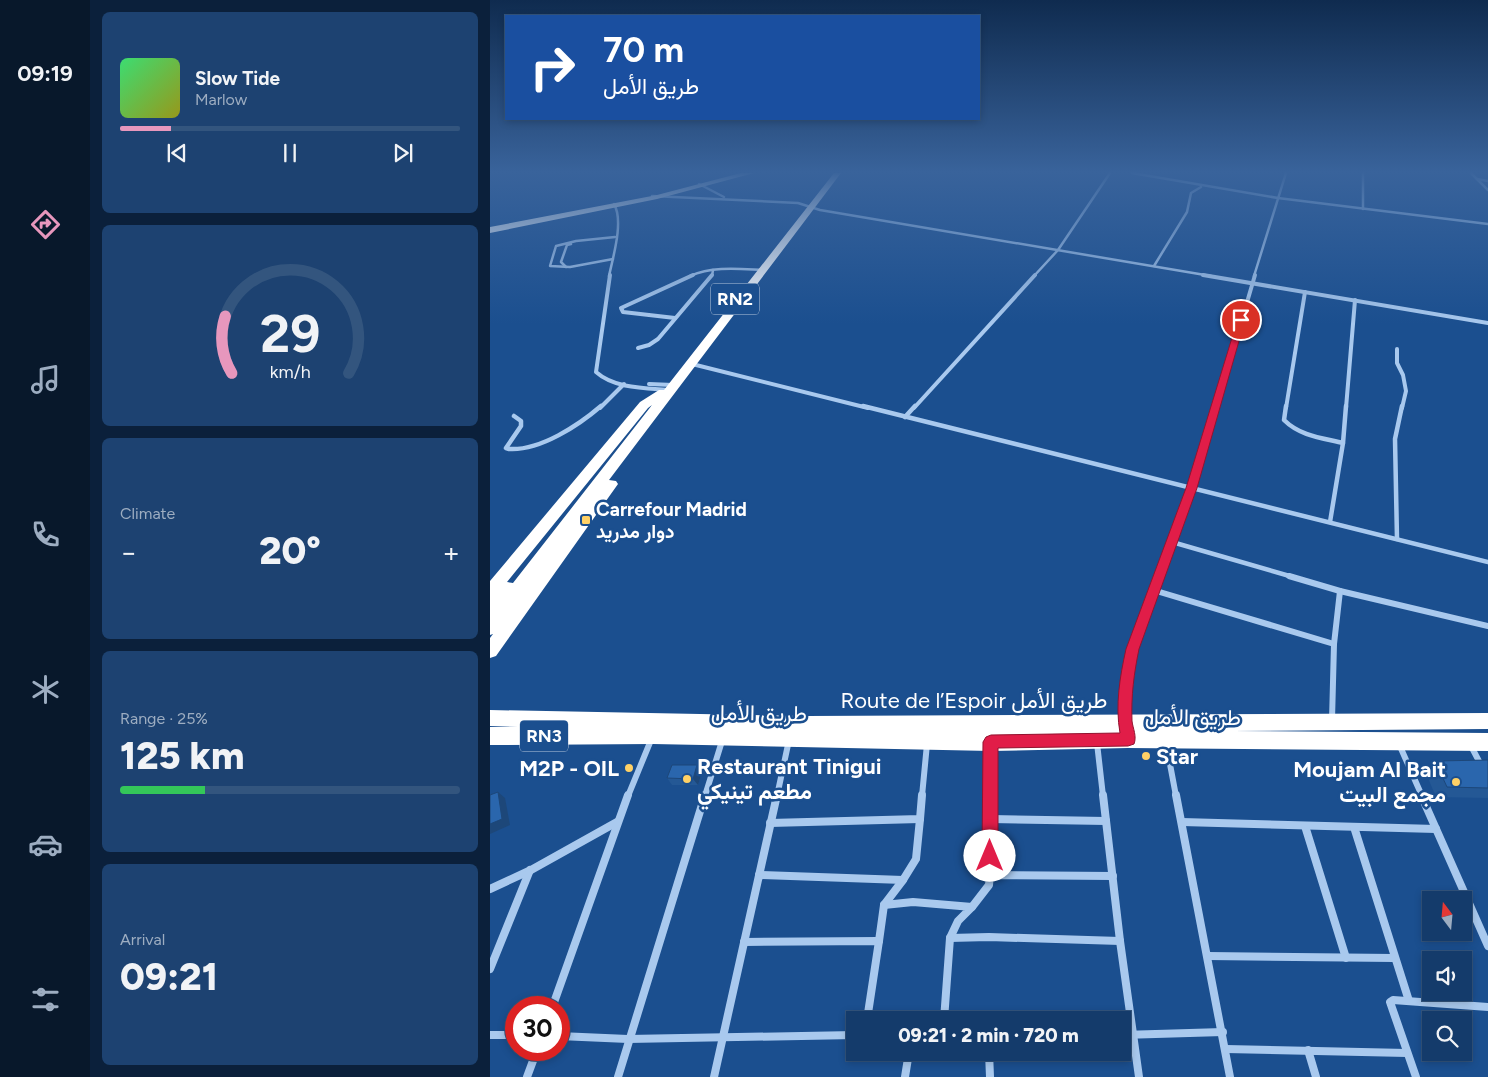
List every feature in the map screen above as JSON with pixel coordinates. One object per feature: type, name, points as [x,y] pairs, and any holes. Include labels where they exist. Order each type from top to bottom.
[{"type":"highway","points":[[490,229],[520,223]]},
{"type":"highway","name":"RN2","points":[[492,620],[668,388],[797,223]]},
{"type":"highway","name":"RN2","points":[[668,388],[690,366],[760,270]]},
{"type":"highway","points":[[490,651],[672,402],[688,379],[690,366]]},
{"type":"highway","points":[[490,592],[644,405],[668,388]]},
{"type":"highway","name":"Route de l’Espoir طريق الأمل","points":[[490,718],[1127,731],[1332,721],[1488,721]]},
{"type":"highway","name":"طريق الأمل","points":[[490,736],[598,734],[991,742],[1096,740],[1127,731],[1166,740],[1488,742]]},
{"type":"street","points":[[617,223],[596,372],[605,381],[668,388]]},
{"type":"street","points":[[907,223],[1488,323]]},
{"type":"street","points":[[905,417],[1058,250],[1076,223]]},
{"type":"street","points":[[1154,266],[1180,223]]},
{"type":"street","points":[[1127,731],[1127,675],[1133,649],[1153,590],[1192,488],[1270,223]]},
{"type":"street","points":[[613,259],[567,267],[555,268],[550,266],[556,246],[565,243],[615,238]]},
{"type":"street","points":[[565,243],[615,238]]},
{"type":"street","points":[[567,267],[561,262],[567,245],[571,243]]},
{"type":"street","points":[[675,318],[623,312],[621,308],[692,275],[713,270],[760,270]]},
{"type":"street","points":[[638,348],[649,345],[658,339],[712,277],[713,270]]},
{"type":"street","points":[[1305,292],[1284,420],[1289,427],[1296,431],[1343,442]]},
{"type":"street","points":[[1330,522],[1343,442],[1354,300]]},
{"type":"street","points":[[1397,349],[1397,363],[1403,375],[1406,391],[1395,439],[1397,539]]},
{"type":"street","points":[[690,366],[905,417],[1488,562]]},
{"type":"street","points":[[514,416],[521,421],[521,426],[506,448],[510,450],[524,448],[554,437],[575,426],[610,400],[626,384]]},
{"type":"street","points":[[1172,542],[1340,591],[1488,626]]},
{"type":"street","points":[[1153,590],[1334,644]]},
{"type":"street","points":[[1332,721],[1334,644],[1340,591]]},
{"type":"street","points":[[556,996],[617,822],[653,735]]},
{"type":"street","points":[[618,1077],[628,1039],[720,744],[725,736]]},
{"type":"street","points":[[714,1077],[790,737]]},
{"type":"street","points":[[1096,740],[1120,942],[1139,1077]]},
{"type":"street","points":[[1166,740],[1223,1032],[1230,1077]]},
{"type":"street","points":[[868,1011],[884,905],[916,860],[927,741]]},
{"type":"street","points":[[1468,741],[1484,772]]},
{"type":"street","points":[[945,1011],[950,938],[958,921],[989,885],[991,742]]},
{"type":"street","points":[[1398,742],[1488,946]]},
{"type":"street","points":[[770,823],[920,819]]},
{"type":"street","points":[[990,819],[1106,821]]},
{"type":"street","points":[[490,889],[531,870],[617,822]]},
{"type":"street","points":[[1182,822],[1436,829]]},
{"type":"street","points":[[1304,826],[1346,958]]},
{"type":"street","points":[[1354,827],[1409,1001]]},
{"type":"street","points":[[490,969],[531,870]]},
{"type":"street","points":[[758,875],[903,880]]},
{"type":"street","points":[[990,875],[1113,876]]},
{"type":"street","points":[[884,905],[913,902],[972,907]]},
{"type":"street","points":[[950,938],[989,937],[1120,942]]},
{"type":"street","points":[[744,942],[879,941]]},
{"type":"street","points":[[1208,956],[1394,958]]},
{"type":"street","points":[[1416,1077],[1390,1002],[1393,1000],[1488,1006]]},
{"type":"street","points":[[1133,1035],[1223,1032]]},
{"type":"street","points":[[570,1036],[628,1039],[846,1034]]},
{"type":"street","points":[[490,1035],[505,1035]]},
{"type":"street","points":[[1226,1049],[1407,1053]]},
{"type":"street","points":[[1308,1050],[1316,1077]]},
{"type":"street","points":[[527,1077],[533,1061]]},
{"type":"street","points":[[905,1077],[907,1061]]},
{"type":"street","points":[[989,1061],[990,1077]]},
{"type":"building","points":[[1488,760],[1488,788],[1447,787],[1435,761]]},
{"type":"building","points":[[672,765],[697,765],[693,779],[667,778]]},
{"type":"building","points":[[498,792],[502,819],[490,824],[490,795]]},
{"type":"place","name":"Carrefour Madrid دوار مدريد","points":[[586,520]]},
{"type":"place","name":"Star","points":[[1146,756]]},
{"type":"place","name":"M2P - OIL","points":[[629,768]]},
{"type":"place","name":"Restaurant Tinigui مطعم تينيكي","points":[[687,779]]},
{"type":"place","name":"Moujam Al Bait مجمع البيت","points":[[1456,782]]},
{"type":"route","points":[[990,856],[991,742],[1128,739],[1125,722],[1127,675],[1133,649],[1192,488],[1241,320]]}]
